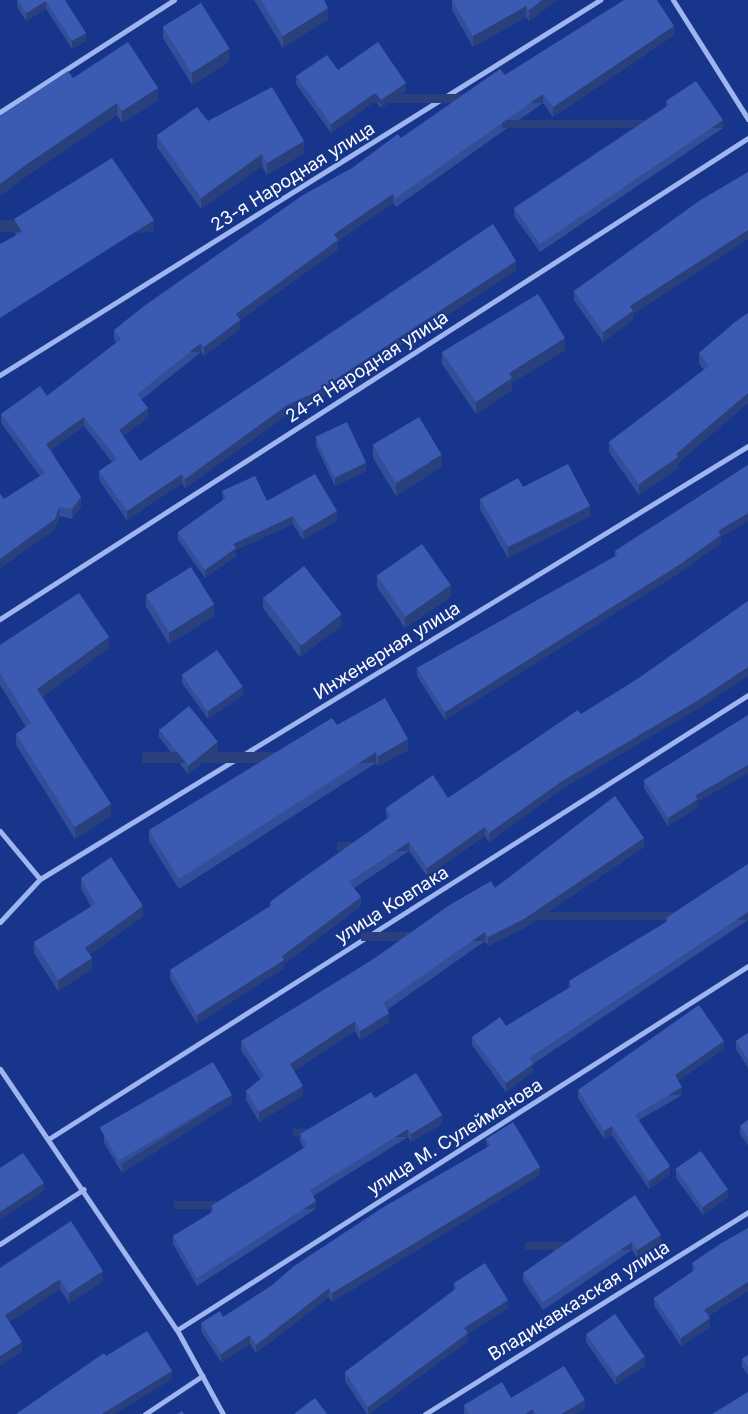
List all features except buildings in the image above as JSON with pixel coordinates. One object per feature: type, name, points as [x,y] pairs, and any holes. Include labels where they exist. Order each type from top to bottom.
[{"type":"street","points":[[0,112],[174,0]]},
{"type":"street","name":"23-я Народная улица","points":[[0,375],[600,0]]},
{"type":"street","points":[[673,0],[748,119]]},
{"type":"street","name":"24-я Народная улица","points":[[0,619],[748,138]]},
{"type":"street","name":"Инженерная улица","points":[[0,922],[40,879],[748,446]]},
{"type":"street","name":"улица Ковпака","points":[[50,1138],[748,695]]},
{"type":"street","points":[[0,831],[40,879]]},
{"type":"street","name":"улица М. Сулейманова","points":[[177,1330],[748,966]]},
{"type":"street","points":[[0,1070],[50,1138],[177,1330],[223,1414]]},
{"type":"street","points":[[0,1244],[84,1189]]},
{"type":"street","name":"Владикавказская улица","points":[[425,1414],[748,1212]]},
{"type":"street","points":[[145,1414],[202,1376]]}]
